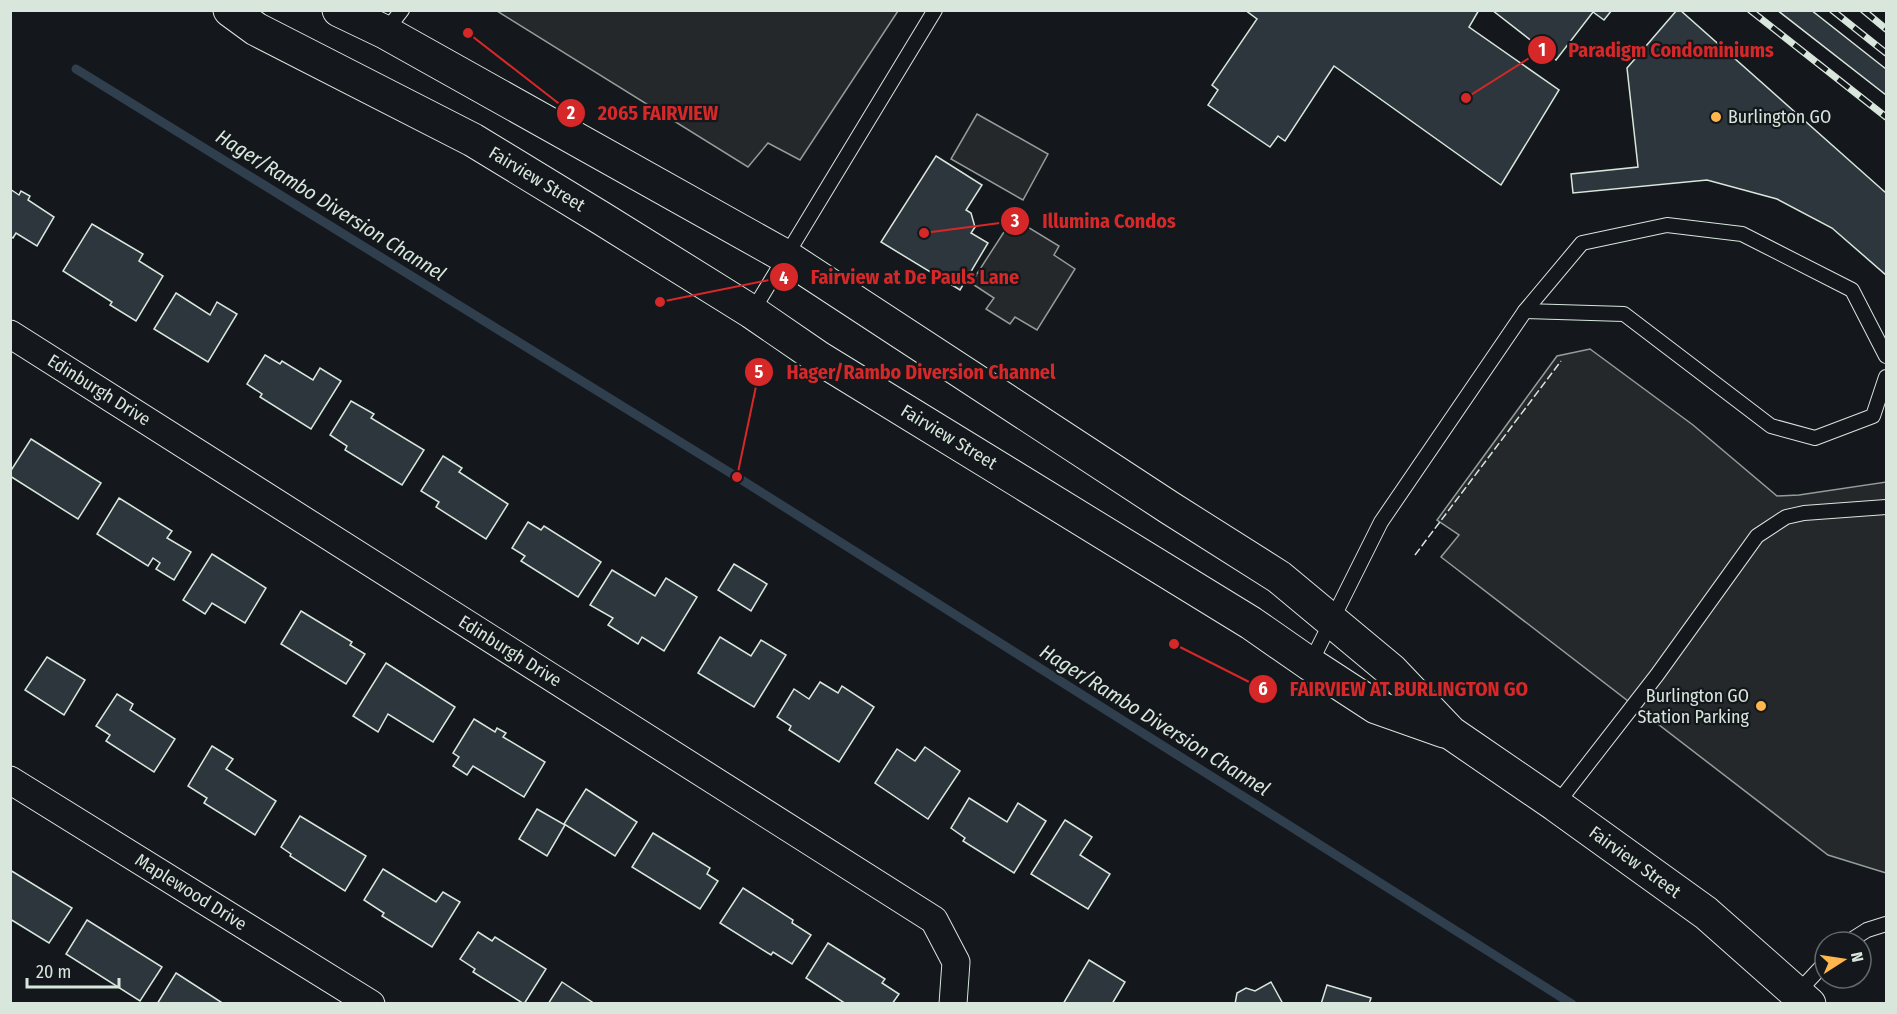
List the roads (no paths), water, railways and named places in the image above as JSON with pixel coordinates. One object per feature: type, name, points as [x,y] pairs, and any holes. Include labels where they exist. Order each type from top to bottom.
[{"type":"main road","name":"Fairview Street","points":[[230,10],[256,29],[473,140],[752,312],[819,358],[1251,623],[1376,707],[1451,734]]},
{"type":"main road","name":"Fairview Street","points":[[339,10],[394,21],[785,256],[1279,577],[1392,671],[1451,734],[1556,805],[1706,913],[1804,998]]},
{"type":"street","name":"Edinburgh Drive","points":[[10,334],[934,920],[956,962],[953,1004]]},
{"type":"street","name":"Maplewood Drive","points":[[10,780],[371,1004]]},
{"type":"lane","points":[[752,312],[935,10]]},
{"type":"lane","points":[[1310,664],[1381,522],[1525,311],[1582,243],[1667,225],[1742,234],[1852,290],[1887,356]]},
{"type":"lane","points":[[1525,311],[1624,314],[1771,426],[1815,438],[1873,416],[1887,377]]},
{"type":"lane","points":[[1556,805],[1657,675],[1757,536],[1786,517],[1804,513],[1887,507]]},
{"type":"lane","points":[[1867,930],[1887,924]]},
{"type":"lane","points":[[1804,998],[1813,983]]},
{"type":"waterway","name":"Hager/Rambo Diversion Channel","points":[[76,69],[737,477],[1572,1004]]},
{"type":"railway","points":[[1750,10],[1886,117]]},
{"type":"railway","points":[[1832,10],[1886,53]]},
{"type":"railway","points":[[1863,10],[1886,29]]},
{"type":"place","name":"2065 FAIRVIEW","points":[[468,33]]},
{"type":"place","name":"Paradigm Condominiums","points":[[1466,98]]},
{"type":"place","name":"Burlington GO","points":[[1716,117]]},
{"type":"place","name":"Illumina Condos","points":[[924,233]]},
{"type":"place","name":"Fairview at De Pauls Lane","points":[[660,302]]},
{"type":"place","name":"Hager/Rambo Diversion Channel","points":[[737,477]]},
{"type":"place","name":"FAIRVIEW AT BURLINGTON GO","points":[[1174,644]]},
{"type":"place","name":"Burlington GO Station Parking","points":[[1761,706]]}]
